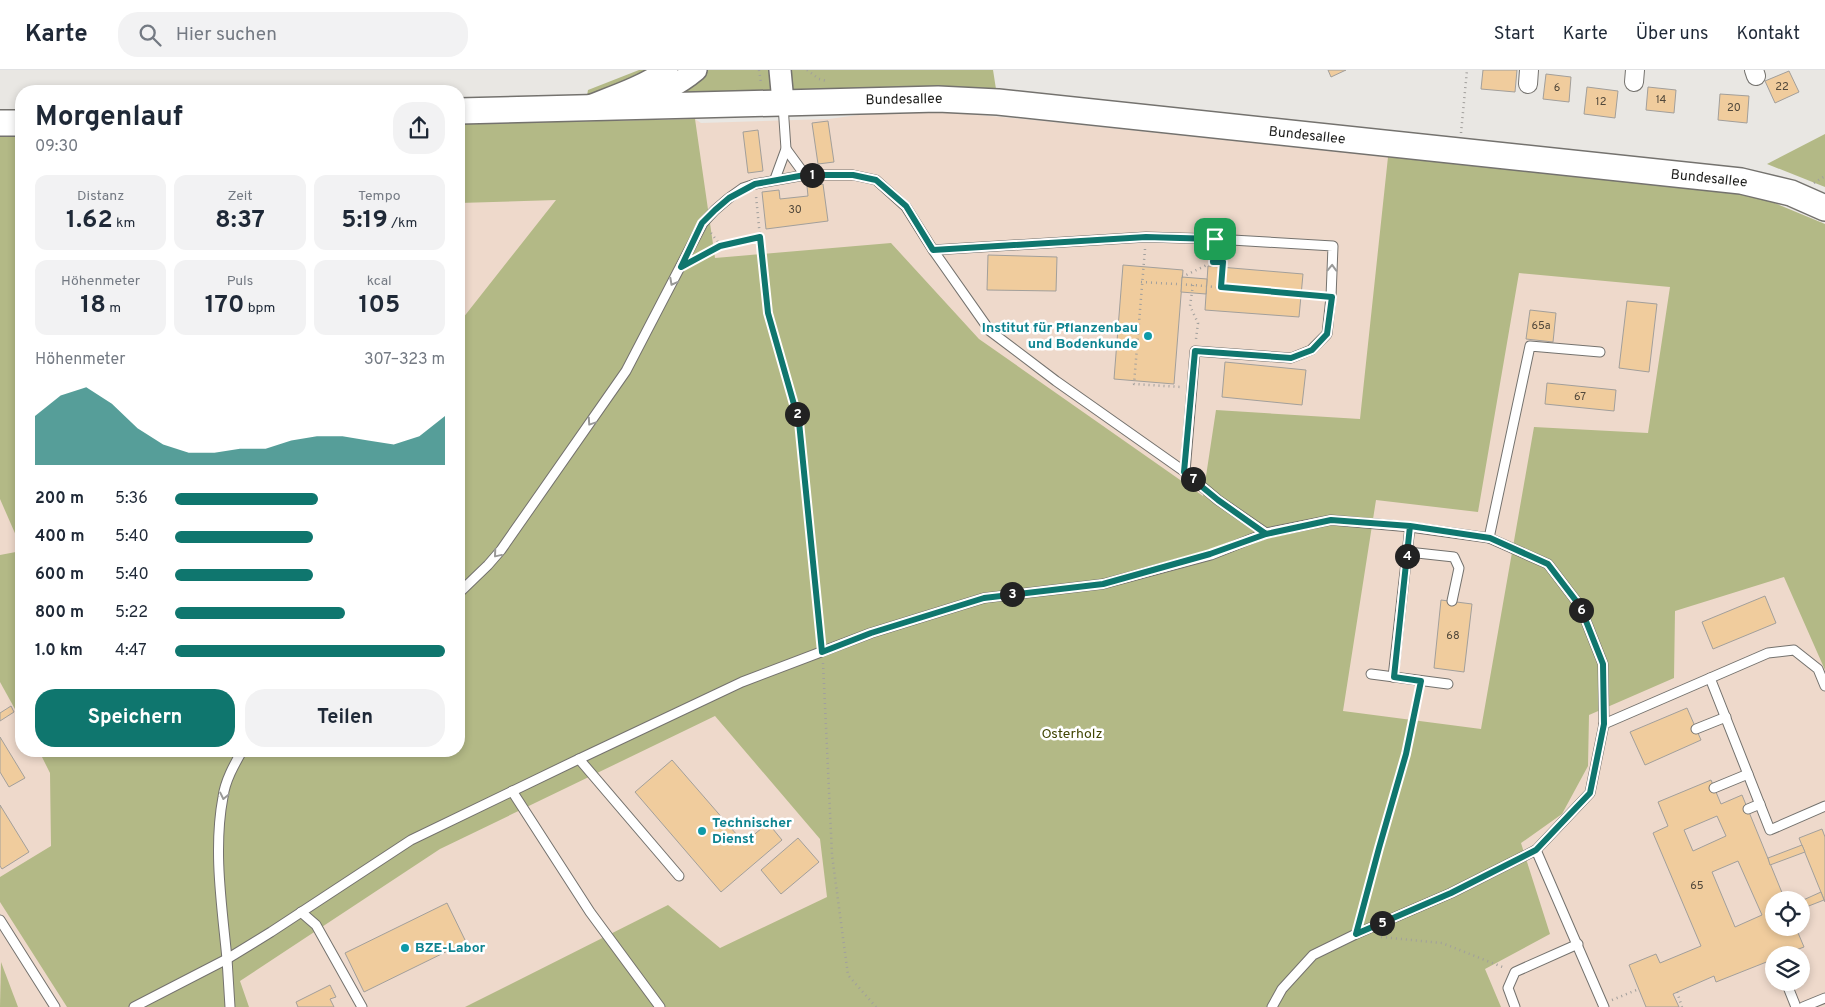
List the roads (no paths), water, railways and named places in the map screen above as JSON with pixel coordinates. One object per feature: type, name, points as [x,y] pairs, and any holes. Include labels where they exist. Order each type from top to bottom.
[{"type":"main road","name":"Bundesallee","points":[[465,111],[938,99],[998,102],[1742,181],[1791,193],[1825,208]]},
{"type":"main road","points":[[0,123],[15,123]]},
{"type":"street","name":"Bundesallee","points":[[585,107],[626,92],[667,70]]},
{"type":"street","name":"Bundesallee","points":[[629,106],[663,92],[696,70]]},
{"type":"street","points":[[780,70],[783,102]]},
{"type":"lane","points":[[775,179],[786,149],[783,102]]},
{"type":"lane","points":[[786,149],[805,175]]},
{"type":"lane","points":[[465,587],[501,550],[626,371],[702,223],[729,198],[755,184],[805,175],[853,175],[876,180],[906,206],[933,250],[990,331],[1266,534]]},
{"type":"lane","points":[[933,250],[1146,237],[1333,246],[1332,297],[1327,334],[1312,350],[1291,358],[1195,351],[1184,472]]},
{"type":"lane","points":[[1490,538],[1530,346],[1600,352]]},
{"type":"lane","points":[[134,1007],[227,959],[411,840],[742,682],[871,633],[984,598],[1103,584],[1210,554],[1266,534],[1331,520],[1410,526],[1490,538],[1548,564],[1580,606],[1603,664],[1604,724],[1590,793],[1536,850],[1451,893],[1356,934],[1313,955],[1282,988],[1272,1007]]},
{"type":"lane","points":[[1394,677],[1410,526]]},
{"type":"lane","points":[[1408,552],[1454,557],[1459,568],[1452,602]]},
{"type":"lane","points":[[1604,724],[1768,653],[1794,650],[1818,669],[1825,686]]},
{"type":"lane","points":[[1371,674],[1448,684]]},
{"type":"lane","points":[[1710,678],[1770,830],[1825,806]]},
{"type":"lane","points":[[1696,729],[1726,717]]},
{"type":"lane","points":[[230,1007],[218,838],[223,796],[233,767],[239,757]]},
{"type":"lane","points":[[579,759],[679,876]]},
{"type":"lane","points":[[1714,788],[1748,774]]},
{"type":"lane","points":[[512,791],[590,912],[660,1007]]},
{"type":"lane","points":[[1748,809],[1760,804]]},
{"type":"lane","points":[[1536,850],[1603,1005]]},
{"type":"lane","points":[[301,912],[316,925],[362,1007]]},
{"type":"lane","points":[[0,920],[54,1007]]},
{"type":"lane","points":[[1515,1007],[1508,988],[1515,972],[1578,944]]},
{"type":"lane","points":[[1790,991],[1796,1007]]},
{"type":"lane","points":[[1803,1007],[1825,998]]},
{"type":"place","name":"Institut für Pflanzenbau und Bodenkunde","points":[[1148,336]]},
{"type":"place","name":"Technischer Dienst","points":[[702,831]]},
{"type":"place","name":"BZE-Labor","points":[[405,948]]},
{"type":"park label","name":"Osterholz","points":[[1072,734]]}]
